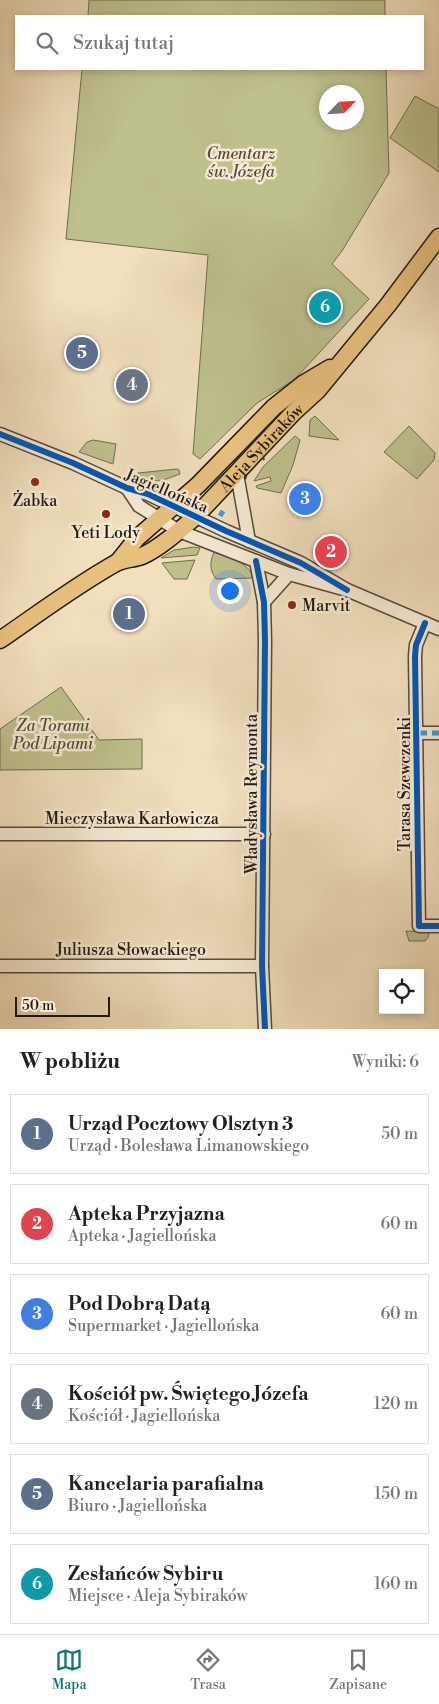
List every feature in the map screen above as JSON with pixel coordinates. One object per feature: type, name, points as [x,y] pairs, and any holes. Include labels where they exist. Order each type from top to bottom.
[{"type":"main road","name":"Aleja Sybiraków","points":[[118,562],[148,553],[195,517],[294,412],[318,390],[388,305],[439,237]]},
{"type":"main road","name":"Aleja Sybiraków","points":[[118,562],[133,542],[198,485],[274,407],[303,384],[339,363]]},
{"type":"main road","points":[[0,640],[75,588],[118,562]]},
{"type":"street","name":"Jagiellońska","points":[[0,434],[73,463],[127,488],[148,494],[195,517],[302,563],[347,590]]},
{"type":"street","points":[[237,474],[250,541]]},
{"type":"street","name":"Jagiellońska","points":[[127,488],[139,506],[179,531],[289,574],[347,590],[439,629]]},
{"type":"street","name":"Władysława Reymonta","points":[[256,561],[264,602],[262,966],[265,1029]]},
{"type":"street","points":[[264,602],[289,574]]},
{"type":"street","name":"Tarasa Szewczenki","points":[[425,623],[416,645],[418,926],[439,926]]},
{"type":"street","name":"Tarasa Szewczenki","points":[[417,733],[439,733]]},
{"type":"street","name":"Mieczysława Karłowicza","points":[[0,834],[264,834]]},
{"type":"street","name":"Juliusza Słowackiego","points":[[0,966],[262,966]]},
{"type":"green space","points":[[89,0],[385,0],[385,15],[88,15]]},
{"type":"green space","name":"Cmentarz św. Józefa","points":[[82,70],[386,70],[389,173],[342,251],[332,264],[369,299],[294,380],[257,403],[200,459],[193,454],[208,255],[66,239]]},
{"type":"green space","points":[[415,96],[439,109],[439,172],[390,138]]},
{"type":"green space","points":[[315,416],[339,440],[309,436],[310,420]]},
{"type":"green space","points":[[409,426],[435,453],[434,460],[417,479],[384,452]]},
{"type":"green space","points":[[295,436],[300,440],[293,465],[281,493],[257,488],[256,486],[271,481],[270,477],[254,481],[263,467]]},
{"type":"green space","points":[[93,440],[116,444],[113,464],[79,452],[87,442]]},
{"type":"green space","points":[[177,469],[180,474],[160,481],[140,476],[138,473]]},
{"type":"green space","points":[[200,548],[197,555],[161,558],[174,550]]},
{"type":"green space","points":[[214,552],[232,558],[242,564],[251,572],[254,578],[216,579],[211,566]]},
{"type":"green space","points":[[195,560],[187,579],[174,579],[162,563]]},
{"type":"green space","name":"Za Torami Pod Lipami","points":[[61,687],[99,740],[142,739],[142,769],[0,770],[0,729]]},
{"type":"green space","points":[[406,931],[428,932],[429,936],[425,941],[409,941]]},
{"type":"marked path","points":[[220,516],[223,511]]},
{"type":"marked path","points":[[417,733],[439,733]]},
{"type":"cycle path","points":[[0,434],[73,463],[127,488],[148,494],[226,531],[301,563],[347,590]]},
{"type":"cycle path","points":[[256,561],[264,602],[265,641],[262,966],[265,1029]]},
{"type":"cycle path","points":[[425,623],[416,645],[415,656],[419,926],[439,926]]},
{"type":"place","name":"Zesłańców Sybiru","points":[[325,307]]},
{"type":"place","name":"Kancelaria parafialna","points":[[82,353]]},
{"type":"place","name":"Kościół pw. Świętego Józefa","points":[[132,385]]},
{"type":"place","name":"Żabka","points":[[35,482]]},
{"type":"place","name":"Pod Dobrą Datą","points":[[305,499]]},
{"type":"place","name":"Yeti Lody","points":[[106,514]]},
{"type":"place","name":"Apteka Przyjazna","points":[[331,552]]},
{"type":"place","name":"Marvit","points":[[292,605]]},
{"type":"place","name":"Urząd Pocztowy Olsztyn 3","points":[[129,614]]}]
